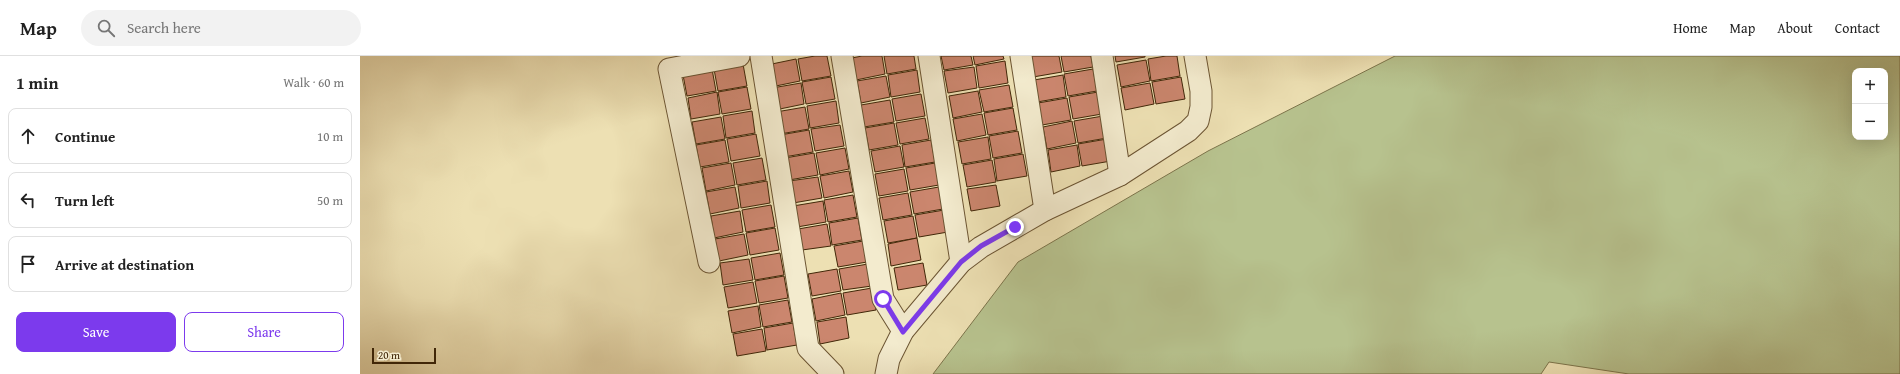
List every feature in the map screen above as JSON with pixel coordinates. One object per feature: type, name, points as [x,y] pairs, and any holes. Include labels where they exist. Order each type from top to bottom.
[{"type":"street","points":[[709,262],[669,69],[739,56]]},
{"type":"street","points":[[761,56],[808,348],[833,374]]},
{"type":"street","points":[[842,56],[883,299],[903,332]]},
{"type":"street","points":[[929,56],[961,262]]},
{"type":"street","points":[[1020,56],[1045,210]]},
{"type":"street","points":[[1102,56],[1120,175]]},
{"type":"street","points":[[886,374],[889,359],[903,332],[961,262],[981,246],[1045,210],[1120,175],[1188,131],[1198,121],[1201,107],[1201,91],[1195,56]]},
{"type":"green space","points":[[1395,56],[1900,56],[1900,374],[1629,374],[1549,362],[1541,374],[933,374],[1018,262],[1208,151]]},
{"type":"building","points":[[815,56],[827,56],[831,76],[802,81],[798,59]]},
{"type":"building","points":[[862,56],[882,56],[885,74],[856,80],[852,58]]},
{"type":"building","points":[[884,56],[914,56],[916,69],[887,74]]},
{"type":"building","points":[[941,56],[971,56],[973,65],[944,70]]},
{"type":"building","points":[[973,56],[1003,56],[1004,59],[975,65]]},
{"type":"building","points":[[1029,56],[1059,56],[1062,72],[1033,77]]},
{"type":"building","points":[[1061,56],[1091,56],[1093,67],[1064,72]]},
{"type":"building","points":[[1115,56],[1145,56],[1145,57],[1116,62]]},
{"type":"building","points":[[1177,56],[1180,76],[1151,81],[1148,59]]},
{"type":"building","points":[[796,59],[800,81],[771,87],[767,65]]},
{"type":"building","points":[[1146,60],[1150,81],[1121,87],[1117,65]]},
{"type":"building","points":[[1005,61],[1008,83],[979,88],[976,66]]},
{"type":"building","points":[[743,64],[747,86],[718,91],[714,69]]},
{"type":"building","points":[[974,67],[977,88],[948,93],[944,71]]},
{"type":"building","points":[[712,69],[716,91],[687,96],[683,75]]},
{"type":"building","points":[[1093,69],[1097,91],[1068,96],[1064,74]]},
{"type":"building","points":[[917,70],[920,92],[891,97],[888,75]]},
{"type":"building","points":[[1063,75],[1066,97],[1037,102],[1034,80]]},
{"type":"building","points":[[886,76],[890,97],[861,103],[857,81]]},
{"type":"building","points":[[831,77],[835,99],[806,104],[802,82]]},
{"type":"building","points":[[1181,77],[1185,99],[1156,104],[1152,82]]},
{"type":"building","points":[[801,83],[804,104],[775,110],[772,88]]},
{"type":"building","points":[[1150,83],[1154,104],[1125,110],[1121,88]]},
{"type":"building","points":[[1009,85],[1013,107],[984,112],[979,90]]},
{"type":"building","points":[[747,87],[751,109],[722,114],[718,92]]},
{"type":"building","points":[[978,91],[982,112],[953,118],[949,96]]},
{"type":"building","points":[[717,92],[720,114],[691,119],[688,98]]},
{"type":"building","points":[[1098,92],[1102,114],[1073,119],[1069,97]]},
{"type":"building","points":[[921,94],[925,116],[896,121],[892,99]]},
{"type":"building","points":[[1067,98],[1071,120],[1042,125],[1038,103]]},
{"type":"building","points":[[890,100],[894,122],[864,127],[861,105]]},
{"type":"building","points":[[836,101],[839,123],[810,128],[807,106]]},
{"type":"building","points":[[805,107],[809,129],[780,134],[776,112]]},
{"type":"building","points":[[1013,108],[1017,130],[988,135],[984,113]]},
{"type":"building","points":[[752,111],[755,133],[726,138],[723,116]]},
{"type":"building","points":[[982,114],[986,135],[957,141],[953,119]]},
{"type":"building","points":[[1103,116],[1107,138],[1078,143],[1074,121]]},
{"type":"building","points":[[721,117],[725,139],[696,144],[692,122]]},
{"type":"building","points":[[925,118],[929,139],[900,144],[896,123]]},
{"type":"building","points":[[1072,121],[1076,143],[1047,149],[1043,127]]},
{"type":"building","points":[[894,123],[898,145],[869,150],[865,128]]},
{"type":"building","points":[[840,125],[844,146],[815,151],[811,129]]},
{"type":"building","points":[[809,130],[813,152],[784,157],[780,135]]},
{"type":"building","points":[[1018,131],[1022,153],[993,158],[989,136]]},
{"type":"building","points":[[756,134],[760,156],[731,161],[727,139]]},
{"type":"building","points":[[988,137],[991,159],[962,164],[958,142]]},
{"type":"building","points":[[1107,139],[1111,161],[1082,166],[1078,144]]},
{"type":"building","points":[[725,140],[729,162],[700,167],[696,145]]},
{"type":"building","points":[[931,140],[935,162],[905,167],[902,145]]},
{"type":"building","points":[[1077,145],[1080,166],[1051,172],[1048,150]]},
{"type":"building","points":[[900,146],[904,167],[875,172],[871,151]]},
{"type":"building","points":[[845,148],[849,169],[820,175],[816,153]]},
{"type":"building","points":[[814,153],[818,175],[789,180],[785,158]]},
{"type":"building","points":[[1023,154],[1027,176],[997,181],[994,159]]},
{"type":"building","points":[[762,158],[766,180],[737,185],[733,163]]},
{"type":"building","points":[[992,160],[996,182],[967,187],[963,165]]},
{"type":"building","points":[[731,163],[735,185],[706,191],[702,168]]},
{"type":"building","points":[[935,163],[939,185],[910,190],[906,168]]},
{"type":"building","points":[[904,169],[908,191],[879,196],[875,174]]},
{"type":"building","points":[[849,171],[853,192],[824,198],[820,176]]},
{"type":"building","points":[[818,177],[822,198],[793,203],[789,181]]},
{"type":"building","points":[[767,181],[770,203],[741,208],[738,186]]},
{"type":"building","points":[[996,185],[1000,206],[971,211],[967,189]]},
{"type":"building","points":[[735,187],[739,208],[710,214],[706,192]]},
{"type":"building","points":[[939,187],[943,209],[914,214],[910,192]]},
{"type":"building","points":[[908,193],[912,215],[883,220],[879,198]]},
{"type":"building","points":[[853,195],[857,217],[828,222],[824,200]]},
{"type":"building","points":[[823,201],[826,222],[797,227],[793,206]]},
{"type":"building","points":[[771,205],[775,227],[746,232],[742,210]]},
{"type":"building","points":[[944,210],[948,232],[919,237],[915,215]]},
{"type":"building","points":[[740,211],[743,232],[714,238],[711,216]]},
{"type":"building","points":[[913,216],[917,238],[888,243],[884,221]]},
{"type":"building","points":[[858,218],[862,240],[832,245],[829,223]]},
{"type":"building","points":[[827,224],[831,246],[802,250],[798,229]]},
{"type":"building","points":[[775,228],[779,250],[750,255],[746,233]]},
{"type":"building","points":[[744,234],[748,255],[719,261],[715,239]]},
{"type":"building","points":[[917,238],[921,260],[891,266],[888,244]]},
{"type":"building","points":[[863,241],[867,262],[838,267],[834,246]]},
{"type":"building","points":[[780,253],[784,275],[755,280],[751,258]]},
{"type":"building","points":[[749,259],[753,280],[723,285],[720,263]]},
{"type":"building","points":[[923,263],[927,285],[898,290],[894,268]]},
{"type":"building","points":[[868,264],[872,286],[843,290],[839,269]]},
{"type":"building","points":[[837,269],[841,291],[812,296],[808,274]]},
{"type":"building","points":[[784,276],[788,298],[759,303],[755,281]]},
{"type":"building","points":[[753,282],[757,303],[728,308],[724,287]]},
{"type":"building","points":[[872,288],[876,310],[847,315],[843,293]]},
{"type":"building","points":[[841,293],[845,315],[816,321],[812,299]]},
{"type":"building","points":[[788,300],[792,322],[763,327],[759,305]]},
{"type":"building","points":[[758,306],[761,327],[732,333],[728,311]]},
{"type":"building","points":[[846,317],[849,338],[820,344],[817,322]]},
{"type":"building","points":[[793,323],[797,345],[767,350],[764,328]]},
{"type":"building","points":[[762,329],[766,351],[737,356],[733,334]]},
{"type":"route","points":[[883,299],[903,332],[961,262],[981,246],[1015,227]]}]
